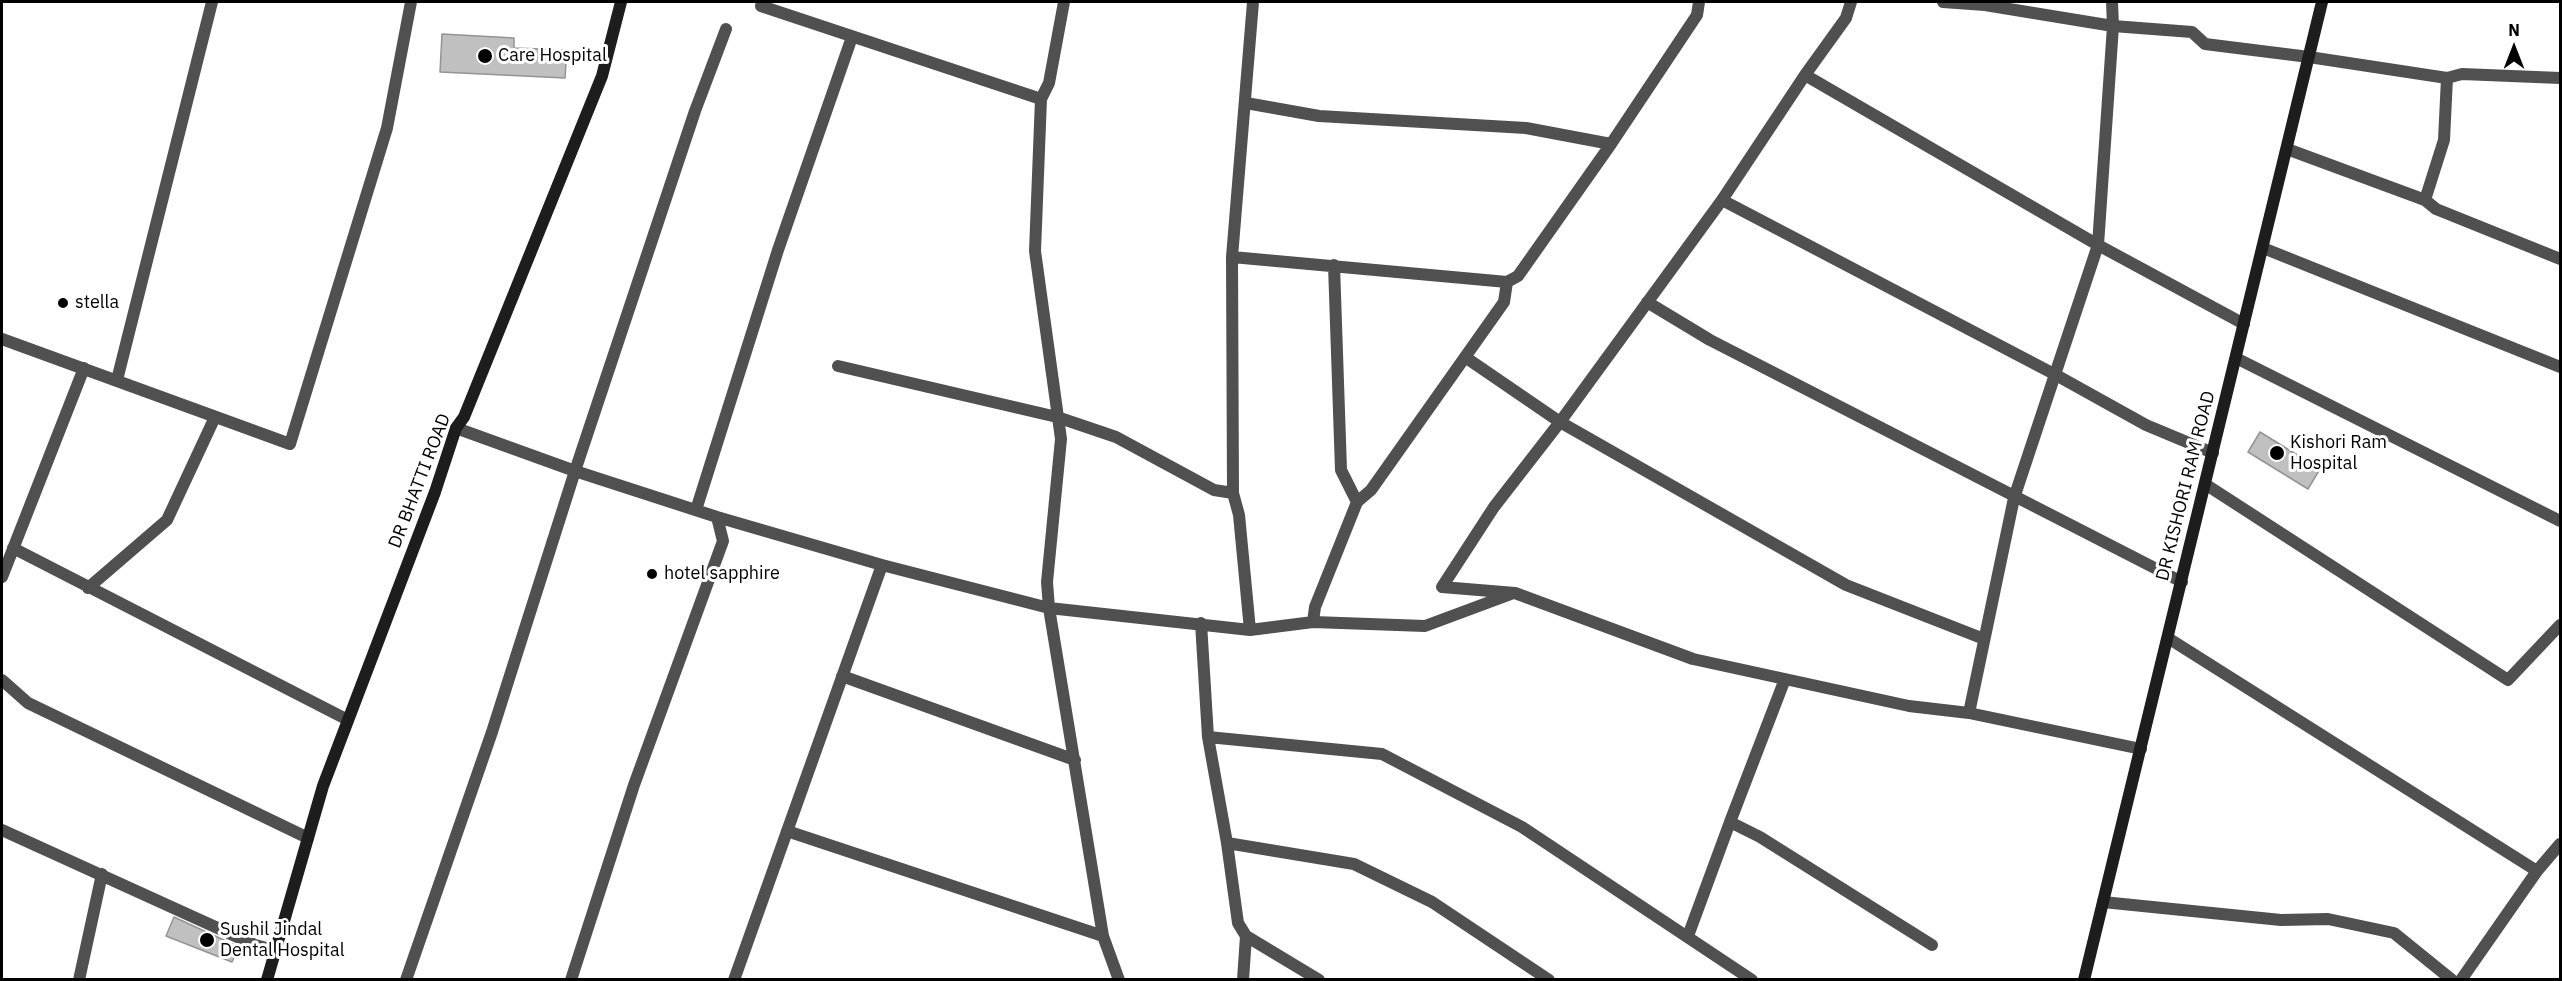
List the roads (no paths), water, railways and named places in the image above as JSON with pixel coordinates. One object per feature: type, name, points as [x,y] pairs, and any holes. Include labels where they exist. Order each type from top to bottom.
[{"type":"main road","name":"DR BHATTI ROAD","points":[[267,980],[323,786],[435,492],[456,428],[464,417],[602,76],[621,2]]},
{"type":"main road","name":"DR KISHORI RAM ROAD","points":[[2084,980],[2322,2]]},
{"type":"street","points":[[117,380],[212,2]]},
{"type":"street","points":[[2,339],[290,444],[387,128],[411,2]]},
{"type":"street","points":[[762,2],[761,6],[1041,99]]},
{"type":"street","points":[[1064,2],[1049,83],[1041,99],[1035,251],[1061,439],[1047,582],[1049,608],[1103,936],[1120,979]]},
{"type":"street","points":[[1250,630],[1239,515],[1233,493],[1232,257],[1253,2]]},
{"type":"street","points":[[1232,257],[1507,282],[1518,276],[1611,144],[1697,15],[1699,2]]},
{"type":"street","points":[[1851,2],[1846,18],[1722,200],[1560,422],[1494,507],[1442,586],[1515,593],[1693,659],[1909,706],[1969,713],[2141,749]]},
{"type":"street","points":[[1943,2],[1985,5],[2113,26],[2192,32],[2205,44],[2447,78],[2462,74],[2560,78]]},
{"type":"street","points":[[1969,713],[2014,498],[2098,245],[2113,26],[2112,2]]},
{"type":"street","points":[[406,980],[492,732],[574,471],[695,111],[726,29]]},
{"type":"street","points":[[696,510],[778,250],[852,37]]},
{"type":"street","points":[[1805,75],[2098,245],[2244,324]]},
{"type":"street","points":[[2425,200],[2444,141],[2447,78]]},
{"type":"street","points":[[1246,103],[1319,116],[1526,128],[1611,144]]},
{"type":"street","points":[[2287,148],[2425,200],[2436,209],[2560,259]]},
{"type":"street","points":[[1722,200],[2056,375],[2146,425],[2213,453]]},
{"type":"street","points":[[2263,248],[2560,367]]},
{"type":"street","points":[[1334,265],[1341,470],[1357,502]]},
{"type":"street","points":[[1313,622],[1315,607],[1357,502],[1371,490],[1504,302],[1507,282]]},
{"type":"street","points":[[1647,302],[1710,340],[2014,498],[2182,582]]},
{"type":"street","points":[[1464,357],[1560,422],[1846,585],[1984,639]]},
{"type":"street","points":[[2236,358],[2560,522]]},
{"type":"street","points":[[838,366],[1057,417],[1116,437],[1214,490],[1233,493]]},
{"type":"street","points":[[2,577],[84,368]]},
{"type":"street","points":[[88,588],[167,520],[215,417]]},
{"type":"street","points":[[456,428],[574,471],[696,510],[882,565],[1049,608],[1250,630],[1313,622],[1425,626],[1515,593]]},
{"type":"street","points":[[2205,484],[2508,680],[2560,625]]},
{"type":"street","points":[[571,980],[634,785],[723,541],[717,516]]},
{"type":"street","points":[[12,548],[348,720]]},
{"type":"street","points":[[734,980],[882,565]]},
{"type":"street","points":[[1201,623],[1208,737],[1227,843],[1238,923],[1246,936],[1319,980]]},
{"type":"street","points":[[2168,638],[2537,871]]},
{"type":"street","points":[[842,676],[1075,760]]},
{"type":"street","points":[[1688,936],[1785,679]]},
{"type":"street","points":[[2,680],[28,703],[308,838]]},
{"type":"street","points":[[1208,737],[1382,754],[1522,827],[1752,980]]},
{"type":"street","points":[[1730,822],[1760,837],[1932,945]]},
{"type":"street","points":[[2,830],[255,945],[275,950]]},
{"type":"street","points":[[787,831],[1103,936]]},
{"type":"street","points":[[1227,843],[1354,864],[1432,902],[1549,980]]},
{"type":"street","points":[[2461,980],[2537,871],[2560,844]]},
{"type":"street","points":[[79,980],[102,874]]},
{"type":"street","points":[[2103,902],[2281,920],[2328,919],[2394,933],[2452,980]]},
{"type":"street","points":[[1243,980],[1246,936]]},
{"type":"place","name":"Care Hospital","points":[[485,56]]},
{"type":"place","name":"stella","points":[[63,303]]},
{"type":"place","name":"Kishori Ram Hospital","points":[[2277,453]]},
{"type":"place","name":"hotel sapphire","points":[[652,574]]},
{"type":"place","name":"Sushil Jindal Dental Hospital","points":[[207,940]]}]
